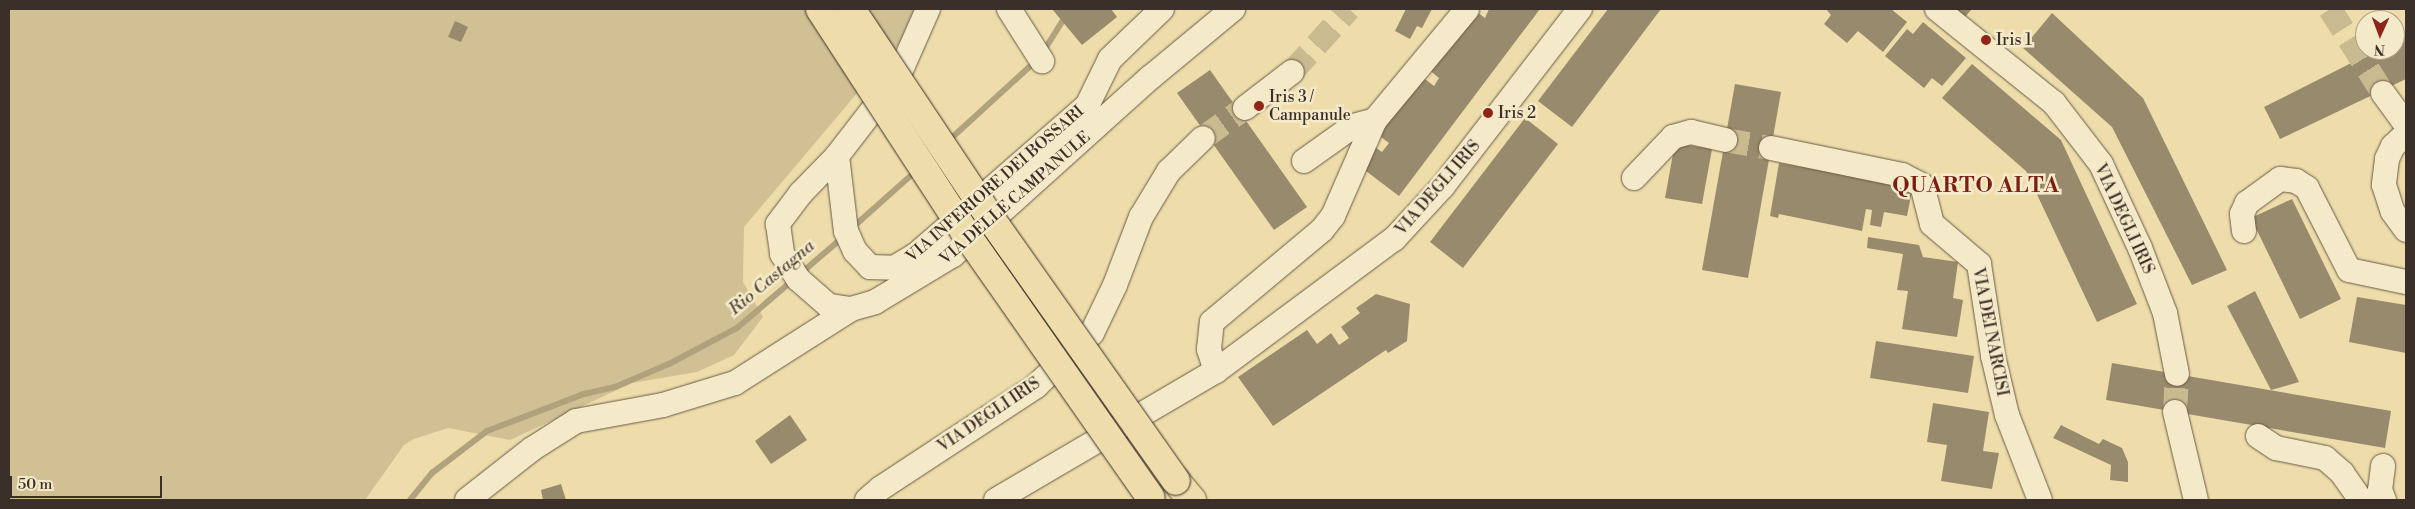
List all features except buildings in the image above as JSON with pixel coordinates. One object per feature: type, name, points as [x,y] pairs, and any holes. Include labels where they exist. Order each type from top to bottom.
[{"type":"highway","points":[[820,9],[964,230],[1151,499]]},
{"type":"highway","points":[[851,9],[988,216],[1184,490]]},
{"type":"street","name":"VIA DELLE CAMPANULE","points":[[928,9],[898,77],[837,156],[801,193],[778,224],[782,254],[798,280],[829,306],[852,309],[875,302],[953,255],[1151,77],[1233,9]]},
{"type":"street","points":[[1009,9],[1042,61]]},
{"type":"street","name":"VIA INFERIORE DEI BOSSARI","points":[[837,156],[846,231],[854,251],[870,267],[894,268],[916,255],[1087,106],[1110,59],[1162,9]]},
{"type":"street","points":[[1444,9],[1445,38]]},
{"type":"street","points":[[1216,371],[1209,349],[1212,322],[1322,230],[1333,216],[1375,120],[1445,38],[1467,9]]},
{"type":"street","name":"VIA DEGLI IRIS","points":[[996,500],[1216,371],[1394,239],[1443,186],[1580,9]]},
{"type":"street","name":"VIA DEGLI IRIS","points":[[1937,9],[2054,103],[2101,164],[2140,248],[2165,313],[2177,374]]},
{"type":"street","points":[[1245,108],[1292,72]]},
{"type":"street","points":[[2382,94],[2406,125]]},
{"type":"street","points":[[1304,161],[1353,126],[1375,120]]},
{"type":"street","points":[[1634,178],[1673,137],[1691,132],[1725,140]]},
{"type":"street","points":[[2406,134],[2393,146],[2387,159],[2384,185],[2392,212],[2406,230]]},
{"type":"street","name":"VIA DEGLI IRIS","points":[[867,500],[881,488],[1036,386],[1092,333],[1115,286],[1141,217],[1169,171],[1203,138]]},
{"type":"street","name":"VIA DEI NARCISI","points":[[1771,148],[1902,175],[1922,185],[1932,224],[1979,264],[1993,356],[2007,414],[2040,500]]},
{"type":"street","points":[[2244,231],[2242,214],[2247,203],[2280,179],[2296,181],[2307,188],[2349,270],[2406,282]]},
{"type":"street","points":[[467,500],[532,449],[576,421],[663,405],[735,383],[852,309]]},
{"type":"street","points":[[2175,412],[2196,500]]},
{"type":"street","points":[[2258,436],[2276,448],[2325,458],[2342,473],[2361,500]]},
{"type":"street","points":[[2383,466],[2380,490],[2384,500]]},
{"type":"shaded area","points":[[9,9],[917,9],[913,27],[744,227],[743,282],[763,317],[734,355],[697,372],[632,383],[510,440],[448,428],[414,439],[404,445],[365,500],[9,500]]},
{"type":"waterway","name":"Rio Castagna","points":[[1043,52],[1070,9]]},
{"type":"waterway","name":"Rio Castagna","points":[[946,143],[1037,60]]},
{"type":"waterway","name":"Rio Castagna","points":[[852,228],[917,170]]},
{"type":"waterway","name":"Rio Castagna","points":[[410,500],[432,473],[487,431],[584,394],[615,387],[669,364],[737,328],[843,237]]},
{"type":"tunnel","points":[[1292,72],[1349,9]]},
{"type":"tunnel","points":[[2330,9],[2383,93]]},
{"type":"tunnel","points":[[1203,138],[1245,108]]},
{"type":"tunnel","points":[[1725,140],[1771,148]]},
{"type":"tunnel","points":[[2175,412],[2177,374]]},
{"type":"place","name":"Iris 1","points":[[1986,40]]},
{"type":"place","name":"Iris 3 / Campanule","points":[[1259,106]]},
{"type":"place","name":"Iris 2","points":[[1488,113]]},
{"type":"district","name":"QUARTO ALTA","points":[[1976,186]]}]
